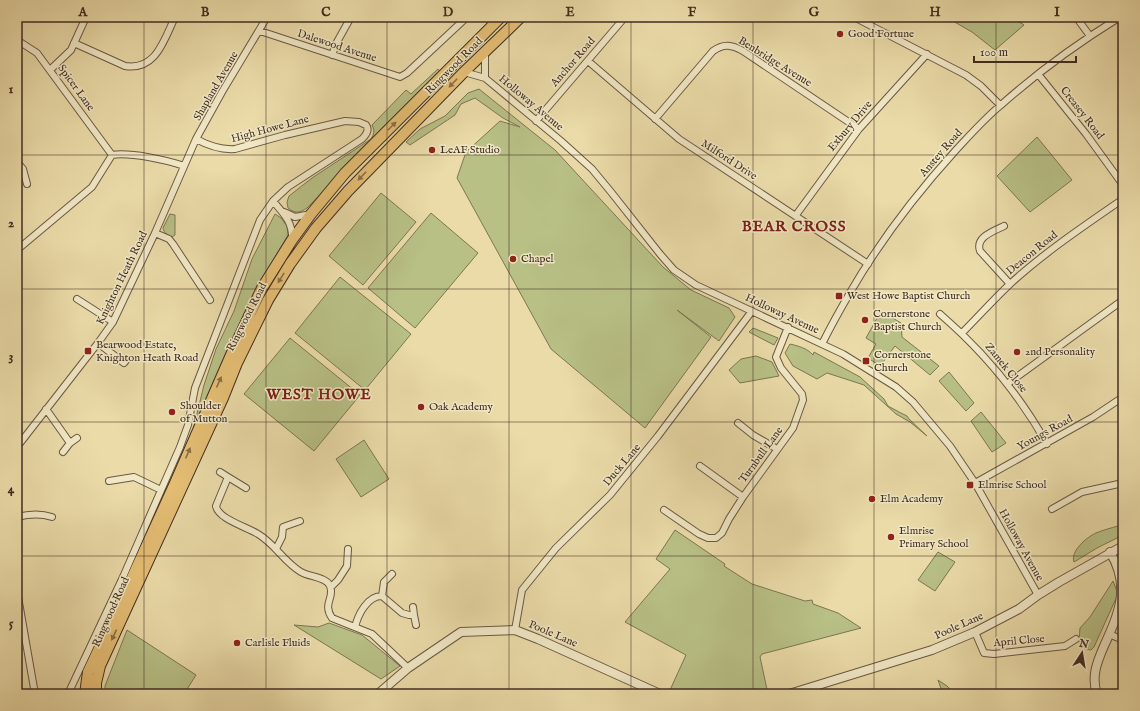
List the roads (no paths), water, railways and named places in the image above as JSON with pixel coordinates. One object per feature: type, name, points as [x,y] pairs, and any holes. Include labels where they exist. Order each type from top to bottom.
[{"type":"highway","name":"Ringwood Road","points":[[85,694],[88,672],[175,483],[262,288],[310,214],[345,173],[501,17]]},
{"type":"highway","name":"Ringwood Road","points":[[96,694],[97,675],[106,652],[223,398],[237,363],[276,286],[316,228],[348,191],[464,72],[521,17]]},
{"type":"street","points":[[50,70],[71,50],[86,17]]},
{"type":"street","points":[[74,43],[125,66],[142,66],[157,54],[175,17]]},
{"type":"street","name":"Shapland Avenue","points":[[184,166],[196,140],[222,92],[260,31],[267,17]]},
{"type":"street","points":[[332,55],[337,42],[352,17]]},
{"type":"street","name":"Dalewood Avenue","points":[[260,31],[400,77],[407,73],[467,17]]},
{"type":"street","name":"Anchor Road","points":[[536,121],[625,17]]},
{"type":"street","points":[[854,17],[966,75],[982,86],[1000,105]]},
{"type":"street","points":[[1076,17],[1090,36]]},
{"type":"street","name":"Anstey Road","points":[[822,344],[851,290],[868,264],[920,191],[973,131],[1000,105],[1038,74],[1090,36],[1120,17]]},
{"type":"street","name":"Spicer Lane","points":[[17,40],[37,53],[112,154]]},
{"type":"street","name":"Benbridge Avenue","points":[[655,119],[713,51],[718,47],[730,45],[743,51],[859,129]]},
{"type":"street","name":"Holloway Avenue","points":[[485,53],[486,78]]},
{"type":"street","name":"Exbury Drive","points":[[796,215],[859,129],[927,54]]},
{"type":"street","name":"Milford Drive","points":[[588,61],[679,139],[868,264]]},
{"type":"street","name":"Holloway Avenue","points":[[464,72],[486,78],[592,169],[674,270],[696,285],[843,354],[896,387],[913,402],[942,436],[975,483],[1038,595]]},
{"type":"street","name":"Creasey Road","points":[[1038,74],[1086,134],[1123,185]]},
{"type":"street","name":"Ringwood Road","points":[[68,694],[123,577],[185,436],[195,388],[256,228],[266,209],[288,187],[362,139],[368,130],[366,125],[359,122],[345,121],[326,125]]},
{"type":"street","name":"High Howe Lane","points":[[196,140],[219,149],[235,149],[326,125]]},
{"type":"street","points":[[17,250],[92,186],[112,154],[152,158],[184,166]]},
{"type":"street","points":[[17,162],[23,169],[27,184]]},
{"type":"street","name":"Knighton Heath Road","points":[[17,447],[113,322],[155,233],[184,166]]},
{"type":"street","name":"Deacon Road","points":[[962,333],[1010,284],[1069,236],[1123,199]]},
{"type":"street","points":[[273,201],[290,222],[293,230],[292,240]]},
{"type":"street","points":[[283,212],[295,217],[310,214]]},
{"type":"street","points":[[1004,226],[982,240],[979,243],[979,247],[980,251],[1010,284]]},
{"type":"street","points":[[155,233],[168,239],[173,244],[210,300]]},
{"type":"street","points":[[78,299],[113,322]]},
{"type":"street","points":[[1007,384],[1123,300]]},
{"type":"street","name":"Duck Lane","points":[[515,630],[522,590],[556,548],[610,495],[656,440],[752,311]]},
{"type":"street","name":"Zamek Close","points":[[940,314],[962,333],[1007,384],[1032,418],[1047,444]]},
{"type":"street","name":"Turnbull Lane","points":[[664,510],[699,534],[708,538],[716,538],[722,533],[743,497],[793,428],[803,400],[802,394],[781,368],[776,357],[788,327]]},
{"type":"street","points":[[98,343],[124,363]]},
{"type":"street","name":"Youngs Road","points":[[975,483],[1047,444],[1093,417],[1123,397]]},
{"type":"street","points":[[46,409],[70,443]]},
{"type":"street","points":[[738,422],[753,435],[777,449]]},
{"type":"street","points":[[63,452],[70,443],[77,438]]},
{"type":"street","points":[[700,466],[743,497]]},
{"type":"street","points":[[220,472],[246,488]]},
{"type":"street","points":[[109,480],[134,477],[161,490]]},
{"type":"street","points":[[228,477],[217,502],[216,506],[218,512],[225,518],[258,534],[295,568],[307,575],[326,581],[331,587],[328,606],[329,613],[332,618],[372,634],[408,668]]},
{"type":"street","points":[[1052,509],[1082,492],[1123,483]]},
{"type":"street","points":[[44,514],[46,507]]},
{"type":"street","points":[[17,517],[33,514],[44,514],[52,517]]},
{"type":"street","points":[[276,549],[282,537],[283,527],[300,521]]},
{"type":"street","name":"Poole Lane","points":[[789,694],[932,650],[975,632],[1019,609],[1038,595],[1110,552],[1123,546]]},
{"type":"street","points":[[331,587],[338,580],[347,566],[348,549]]},
{"type":"street","points":[[1097,694],[1094,674],[1098,659],[1109,634],[1120,601],[1122,584],[1118,568],[1110,552]]},
{"type":"street","points":[[382,596],[384,582],[392,574]]},
{"type":"street","points":[[17,591],[20,623],[35,694]]},
{"type":"street","points":[[354,627],[361,612],[369,601],[375,597],[382,596],[402,613],[414,615]]},
{"type":"street","points":[[414,607],[416,625]]},
{"type":"street","name":"Poole Lane","points":[[378,694],[408,668],[461,632],[515,630],[660,694]]},
{"type":"street","name":"April Close","points":[[975,632],[984,653],[994,654],[1065,646],[1076,639]]},
{"type":"street","points":[[1109,634],[1123,640]]},
{"type":"place","name":"Good Fortune","points":[[840,34]]},
{"type":"place","name":"LeAF Studio","points":[[432,150]]},
{"type":"place","name":"Chapel","points":[[513,259]]},
{"type":"place","name":"West Howe Baptist Church","points":[[839,296]]},
{"type":"place","name":"Cornerstone Baptist Church","points":[[865,320]]},
{"type":"place","name":"Bearwood Estate, Knighton Heath Road","points":[[88,351]]},
{"type":"place","name":"2nd Personality","points":[[1017,352]]},
{"type":"place","name":"Cornerstone Church","points":[[866,361]]},
{"type":"place","name":"Oak Academy","points":[[421,407]]},
{"type":"place","name":"Shoulder of Mutton","points":[[172,412]]},
{"type":"place","name":"Elmrise School","points":[[970,485]]},
{"type":"place","name":"Elm Academy","points":[[872,499]]},
{"type":"place","name":"Elmrise Primary School","points":[[891,537]]},
{"type":"place","name":"Carlisle Fluids","points":[[237,643]]},
{"type":"district","name":"BEAR CROSS","points":[[794,226]]},
{"type":"district","name":"WEST HOWE","points":[[319,394]]}]
